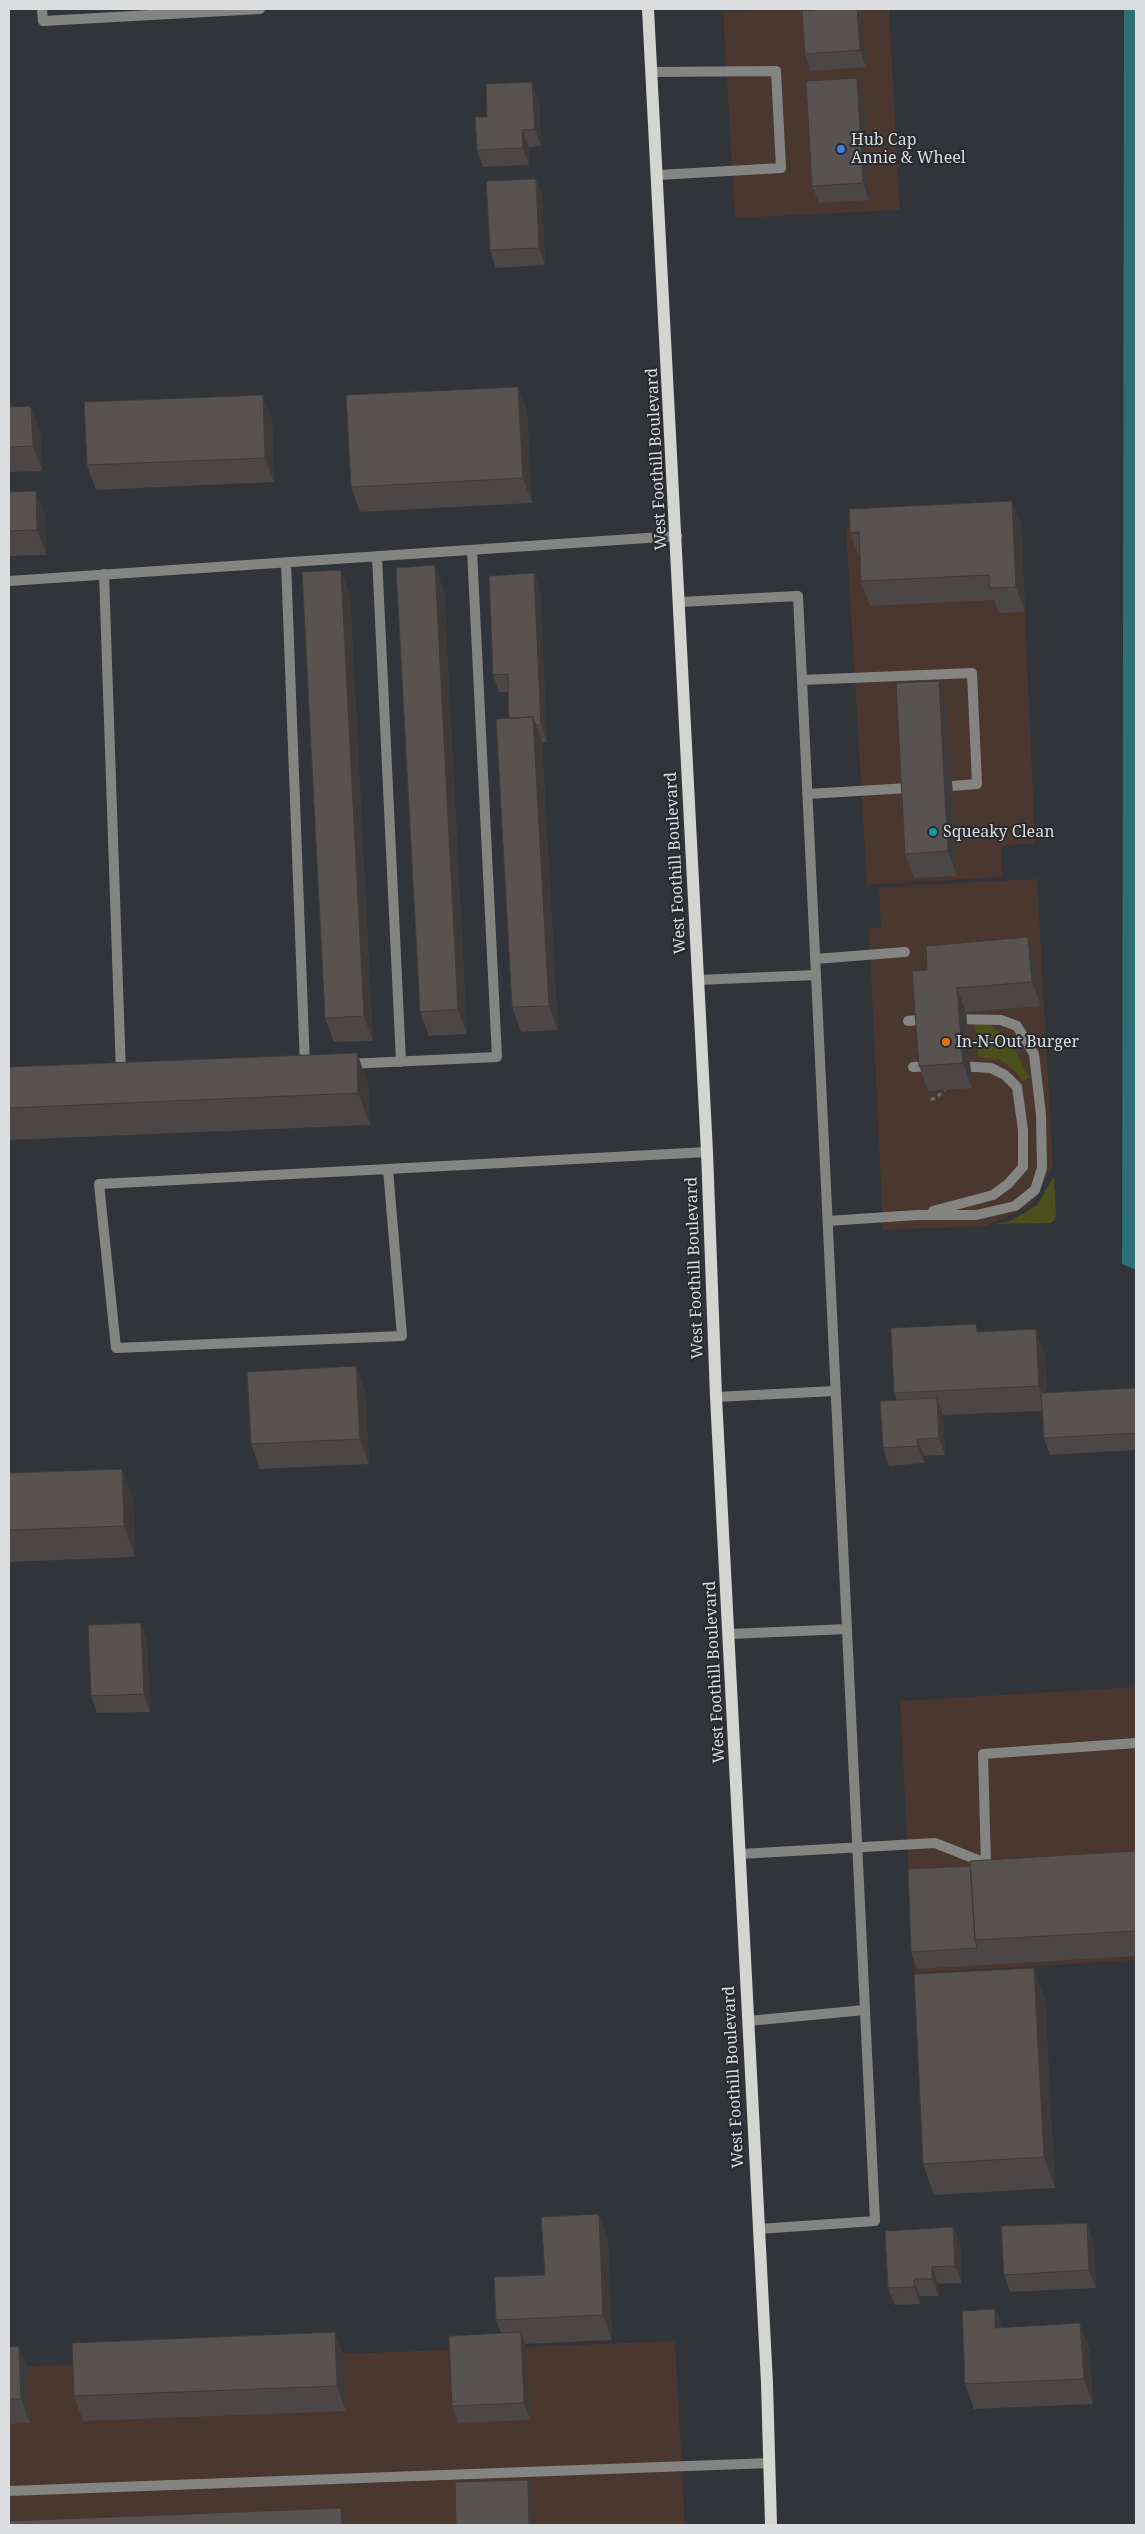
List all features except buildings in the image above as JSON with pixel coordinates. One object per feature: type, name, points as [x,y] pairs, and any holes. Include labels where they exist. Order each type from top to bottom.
[{"type":"main road","name":"West Foothill Boulevard","points":[[648,9],[708,1152],[716,1398],[730,1634],[770,2464],[771,2525]]},
{"type":"lane","points":[[42,9],[43,21],[260,9]]},
{"type":"lane","points":[[652,72],[776,71],[781,168],[658,175]]},
{"type":"lane","points":[[9,581],[677,536]]},
{"type":"lane","points":[[334,1064],[497,1057],[472,550]]},
{"type":"lane","points":[[377,556],[401,1062]]},
{"type":"lane","points":[[286,562],[305,1066]]},
{"type":"lane","points":[[104,574],[121,1074]]},
{"type":"lane","points":[[680,602],[798,596],[808,794],[875,2221],[758,2229]]},
{"type":"lane","points":[[802,680],[972,673],[978,784],[952,786]]},
{"type":"lane","points":[[808,794],[909,788]]},
{"type":"lane","points":[[815,959],[905,952]]},
{"type":"lane","points":[[698,980],[816,975]]},
{"type":"lane","points":[[828,1221],[917,1215],[976,1215],[1015,1206],[1035,1190],[1042,1168],[1041,1115],[1034,1054],[1016,1026],[1001,1020],[986,1018],[908,1021]]},
{"type":"lane","points":[[913,1067],[970,1066],[991,1068],[1005,1075],[1017,1087],[1023,1130],[1023,1167],[1008,1184],[993,1195],[917,1215]]},
{"type":"lane","points":[[388,1169],[402,1336],[116,1348],[99,1184],[708,1152]]},
{"type":"lane","points":[[716,1398],[836,1391]]},
{"type":"lane","points":[[730,1634],[847,1629]]},
{"type":"lane","points":[[740,1854],[934,1843],[991,1864],[983,1754],[1136,1743]]},
{"type":"lane","points":[[748,2021],[865,2010]]},
{"type":"lane","points":[[9,2491],[770,2464]]},
{"type":"path","points":[[931,1100],[951,1087]]},
{"type":"shaded area","points":[[770,9],[889,9],[900,210],[735,218],[723,12]]},
{"type":"shaded area","points":[[1021,521],[1035,843],[1001,846],[1002,877],[867,885],[846,528]]},
{"type":"shaded area","points":[[1037,879],[1053,1165],[1031,1205],[987,1226],[883,1230],[869,929],[881,927],[879,887]]},
{"type":"shaded area","points":[[1136,1687],[1136,1960],[914,1973],[900,1701]]},
{"type":"shaded area","points":[[675,2341],[685,2525],[9,2525],[9,2367]]},
{"type":"green space","points":[[975,1023],[990,1025],[1012,1043],[1029,1078],[1023,1081],[1014,1070],[1001,1060],[978,1057]]},
{"type":"green space","points":[[1054,1176],[1056,1216],[1051,1223],[994,1224],[1010,1221],[1037,1205]]},
{"type":"water","points":[[1124,9],[1136,9],[1136,1270],[1122,1264]]},
{"type":"place","name":"Hub Cap Annie & Wheel","points":[[841,149]]},
{"type":"place","name":"Squeaky Clean","points":[[933,832]]},
{"type":"place","name":"In-N-Out Burger","points":[[946,1042]]}]
